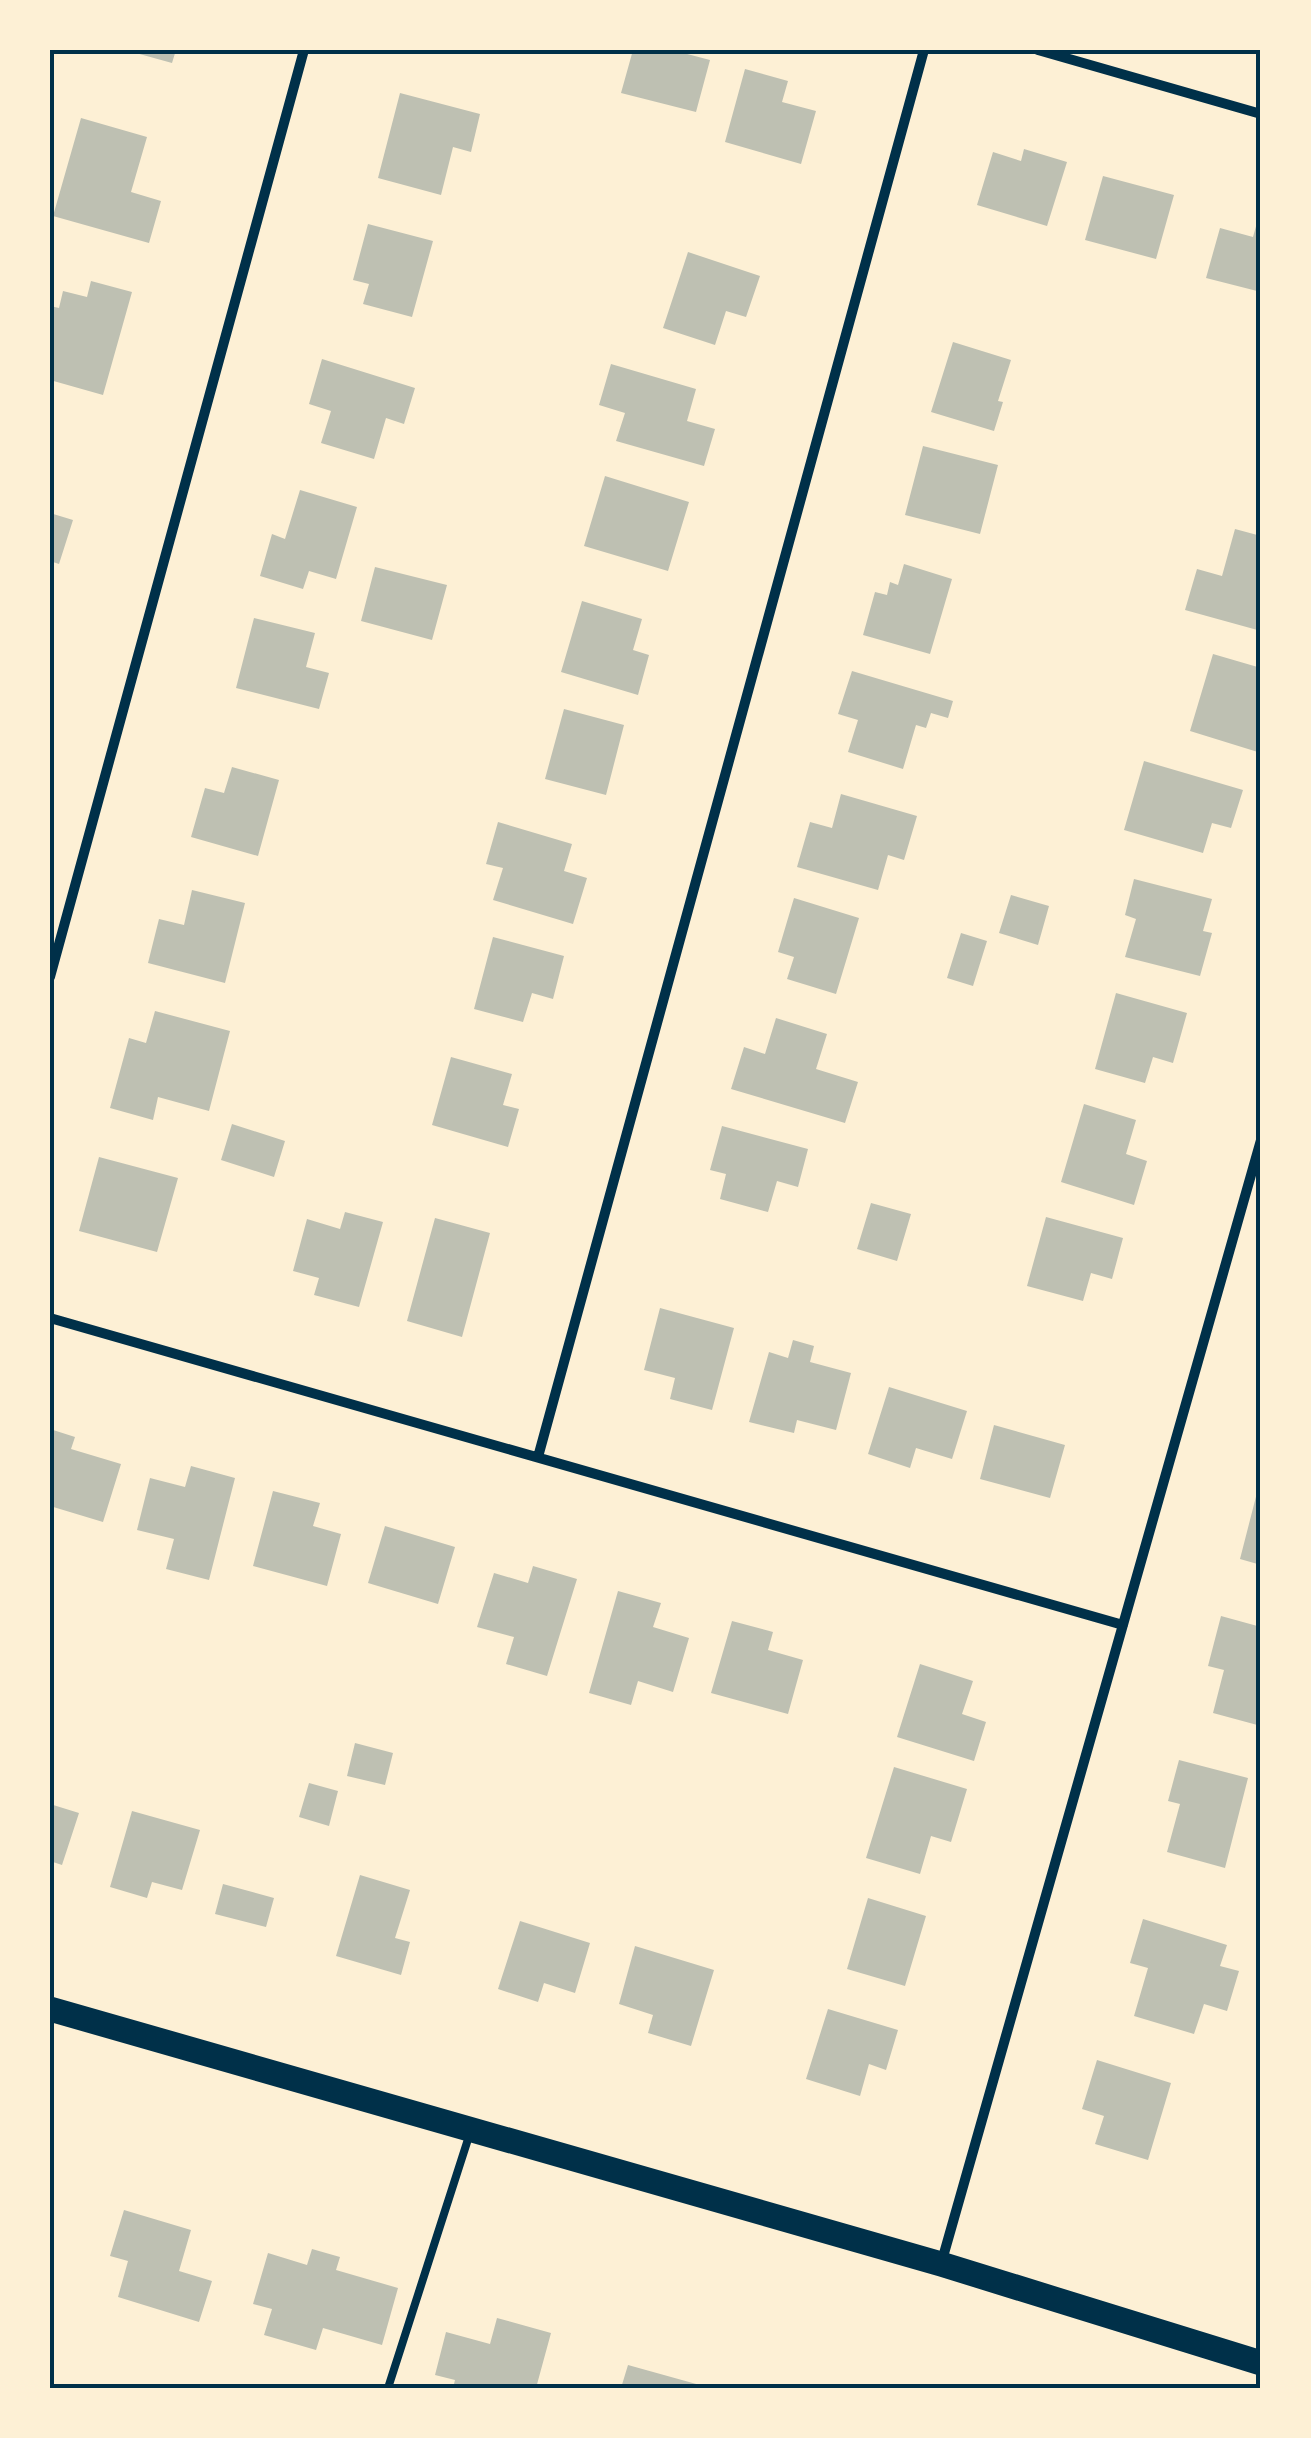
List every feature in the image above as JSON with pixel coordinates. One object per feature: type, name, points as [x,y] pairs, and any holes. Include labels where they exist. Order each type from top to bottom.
[{"type":"main road","points":[[50,2008],[942,2264],[1261,2363]]},
{"type":"street","points":[[50,977],[304,50]]},
{"type":"street","points":[[538,1458],[924,50]]},
{"type":"street","points":[[1038,50],[1261,114]]},
{"type":"street","points":[[942,2264],[1261,1140]]},
{"type":"street","points":[[50,1318],[1123,1625]]},
{"type":"lane","points":[[388,2388],[471,2129]]},
{"type":"building","points":[[125,50],[176,50],[172,63]]},
{"type":"building","points":[[633,50],[672,50],[710,60],[696,112],[621,93]]},
{"type":"building","points":[[745,69],[788,81],[782,102],[816,111],[801,164],[725,142]]},
{"type":"building","points":[[400,93],[480,114],[471,152],[453,147],[441,195],[378,178]]},
{"type":"building","points":[[81,118],[147,137],[131,192],[161,201],[149,243],[53,216]]},
{"type":"building","points":[[1024,149],[1067,162],[1047,226],[977,205],[993,152],[1021,161]]},
{"type":"building","points":[[1103,176],[1174,195],[1156,259],[1085,240]]},
{"type":"building","points":[[1260,212],[1261,292],[1206,278],[1220,228],[1253,237]]},
{"type":"building","points":[[368,224],[433,241],[412,317],[363,304],[369,284],[353,280]]},
{"type":"building","points":[[688,252],[760,276],[746,317],[726,311],[715,345],[663,328]]},
{"type":"building","points":[[91,281],[132,292],[103,395],[50,380],[50,306],[59,308],[63,291],[87,297]]},
{"type":"building","points":[[953,342],[1011,360],[998,401],[1003,402],[994,431],[931,412]]},
{"type":"building","points":[[322,359],[415,388],[404,424],[386,418],[374,459],[321,443],[331,411],[309,404]]},
{"type":"building","points":[[611,364],[696,389],[687,421],[715,429],[704,466],[616,441],[625,413],[599,405]]},
{"type":"building","points":[[923,446],[998,465],[980,534],[905,515]]},
{"type":"building","points":[[605,476],[689,502],[668,571],[584,546]]},
{"type":"building","points":[[300,490],[357,507],[336,579],[309,571],[303,589],[260,576],[272,534],[285,539]]},
{"type":"building","points":[[50,513],[73,520],[59,564],[50,561]]},
{"type":"building","points":[[1235,529],[1261,536],[1261,631],[1185,610],[1197,569],[1222,576]]},
{"type":"building","points":[[904,564],[952,579],[930,654],[863,635],[875,592],[887,595],[890,582],[898,585]]},
{"type":"building","points":[[375,567],[447,585],[432,640],[361,621]]},
{"type":"building","points":[[582,601],[642,619],[633,650],[649,655],[638,695],[561,672]]},
{"type":"building","points":[[254,618],[315,633],[306,667],[329,673],[319,709],[236,688]]},
{"type":"building","points":[[1213,654],[1261,668],[1257,698],[1261,699],[1261,753],[1190,731]]},
{"type":"building","points":[[852,671],[953,701],[948,718],[931,713],[926,728],[916,725],[903,769],[848,752],[858,720],[838,714]]},
{"type":"building","points":[[564,709],[624,725],[606,795],[545,779]]},
{"type":"building","points":[[1144,761],[1243,790],[1231,828],[1212,823],[1203,853],[1124,830]]},
{"type":"building","points":[[232,767],[279,780],[258,856],[191,837],[205,788],[224,793]]},
{"type":"building","points":[[841,794],[917,816],[904,860],[888,855],[878,890],[797,867],[810,822],[832,828]]},
{"type":"building","points":[[498,822],[572,844],[564,871],[587,878],[573,924],[493,900],[503,868],[486,864]]},
{"type":"building","points":[[1134,879],[1212,899],[1203,931],[1212,933],[1200,976],[1125,957],[1136,919],[1125,915]]},
{"type":"building","points":[[192,890],[245,903],[225,983],[148,963],[159,919],[184,925]]},
{"type":"building","points":[[1011,895],[1049,906],[1038,945],[999,933]]},
{"type":"building","points":[[794,898],[859,918],[836,994],[787,979],[794,957],[778,952]]},
{"type":"building","points":[[961,933],[987,941],[973,986],[947,978]]},
{"type":"building","points":[[493,937],[564,956],[553,999],[532,993],[523,1022],[474,1009]]},
{"type":"building","points":[[1116,993],[1187,1013],[1173,1063],[1153,1057],[1145,1083],[1095,1069]]},
{"type":"building","points":[[155,1011],[230,1031],[209,1111],[158,1097],[153,1120],[110,1108],[129,1038],[146,1043]]},
{"type":"building","points":[[776,1018],[827,1034],[816,1069],[858,1082],[845,1123],[731,1089],[744,1047],[765,1054]]},
{"type":"building","points":[[451,1057],[512,1074],[503,1105],[519,1109],[508,1147],[432,1125]]},
{"type":"building","points":[[1084,1104],[1136,1120],[1126,1154],[1147,1161],[1134,1205],[1061,1182]]},
{"type":"building","points":[[232,1124],[285,1141],[274,1177],[221,1160]]},
{"type":"building","points":[[722,1126],[808,1149],[798,1187],[777,1181],[768,1212],[720,1199],[726,1174],[710,1170]]},
{"type":"building","points":[[99,1157],[178,1178],[157,1252],[79,1231]]},
{"type":"building","points":[[871,1203],[911,1214],[897,1261],[857,1249]]},
{"type":"building","points":[[345,1212],[383,1222],[359,1307],[314,1295],[319,1278],[293,1271],[307,1219],[340,1229]]},
{"type":"building","points":[[1046,1217],[1123,1238],[1112,1279],[1091,1273],[1083,1301],[1027,1286]]},
{"type":"building","points":[[435,1218],[490,1233],[462,1337],[407,1321]]},
{"type":"building","points":[[660,1308],[734,1328],[712,1410],[670,1399],[675,1378],[644,1370]]},
{"type":"building","points":[[793,1340],[814,1346],[810,1362],[851,1373],[836,1430],[797,1420],[794,1433],[749,1422],[769,1352],[788,1358]]},
{"type":"building","points":[[889,1387],[967,1411],[952,1459],[916,1448],[910,1468],[868,1454]]},
{"type":"building","points":[[994,1425],[1065,1445],[1050,1498],[980,1479]]},
{"type":"building","points":[[50,1429],[75,1437],[71,1449],[121,1464],[103,1522],[50,1506]]},
{"type":"building","points":[[191,1466],[235,1478],[209,1580],[166,1569],[174,1539],[137,1530],[150,1478],[185,1487]]},
{"type":"building","points":[[1261,1482],[1261,1565],[1240,1559]]},
{"type":"building","points":[[273,1491],[320,1503],[313,1526],[341,1534],[327,1586],[253,1566]]},
{"type":"building","points":[[385,1526],[455,1547],[438,1604],[368,1583]]},
{"type":"building","points":[[533,1566],[577,1579],[547,1676],[506,1664],[514,1637],[477,1627],[494,1573],[528,1583]]},
{"type":"building","points":[[618,1591],[661,1603],[653,1627],[689,1638],[673,1692],[638,1681],[631,1705],[589,1693]]},
{"type":"building","points":[[1221,1616],[1261,1627],[1261,1726],[1213,1713],[1224,1670],[1208,1666]]},
{"type":"building","points":[[732,1621],[773,1632],[768,1650],[803,1660],[788,1714],[711,1693]]},
{"type":"building","points":[[920,1664],[973,1681],[962,1714],[986,1722],[974,1761],[897,1737]]},
{"type":"building","points":[[355,1743],[393,1753],[385,1785],[347,1776]]},
{"type":"building","points":[[1179,1760],[1248,1778],[1225,1868],[1167,1852],[1180,1804],[1168,1801]]},
{"type":"building","points":[[894,1767],[967,1789],[951,1842],[931,1836],[920,1874],[866,1858]]},
{"type":"building","points":[[309,1783],[338,1791],[329,1826],[299,1817]]},
{"type":"building","points":[[50,1804],[79,1813],[62,1865],[50,1861]]},
{"type":"building","points":[[132,1811],[200,1830],[182,1890],[152,1882],[147,1898],[110,1887]]},
{"type":"building","points":[[360,1875],[410,1890],[395,1938],[410,1942],[401,1975],[336,1956]]},
{"type":"building","points":[[223,1884],[274,1898],[266,1927],[215,1914]]},
{"type":"building","points":[[868,1898],[926,1916],[905,1986],[847,1969]]},
{"type":"building","points":[[1143,1919],[1227,1945],[1220,1966],[1239,1971],[1227,2011],[1204,2004],[1194,2034],[1134,2016],[1148,1968],[1130,1963]]},
{"type":"building","points":[[520,1921],[590,1943],[575,1993],[544,1983],[538,2002],[498,1989]]},
{"type":"building","points":[[635,1946],[714,1970],[691,2046],[648,2033],[653,2015],[619,2004]]},
{"type":"building","points":[[828,2009],[898,2030],[886,2070],[869,2064],[860,2096],[806,2079]]},
{"type":"building","points":[[1097,2060],[1171,2083],[1148,2160],[1095,2144],[1104,2116],[1082,2109]]},
{"type":"building","points":[[124,2210],[191,2230],[179,2271],[212,2281],[199,2322],[118,2297],[128,2261],[110,2256]]},
{"type":"building","points":[[312,2249],[340,2257],[336,2270],[398,2288],[382,2345],[323,2328],[316,2350],[264,2335],[272,2309],[253,2304],[268,2253],[307,2265]]},
{"type":"building","points":[[497,2318],[551,2333],[536,2388],[453,2388],[455,2380],[435,2375],[446,2332],[490,2344]]},
{"type":"building","points":[[628,2365],[707,2387],[707,2388],[621,2388]]}]
